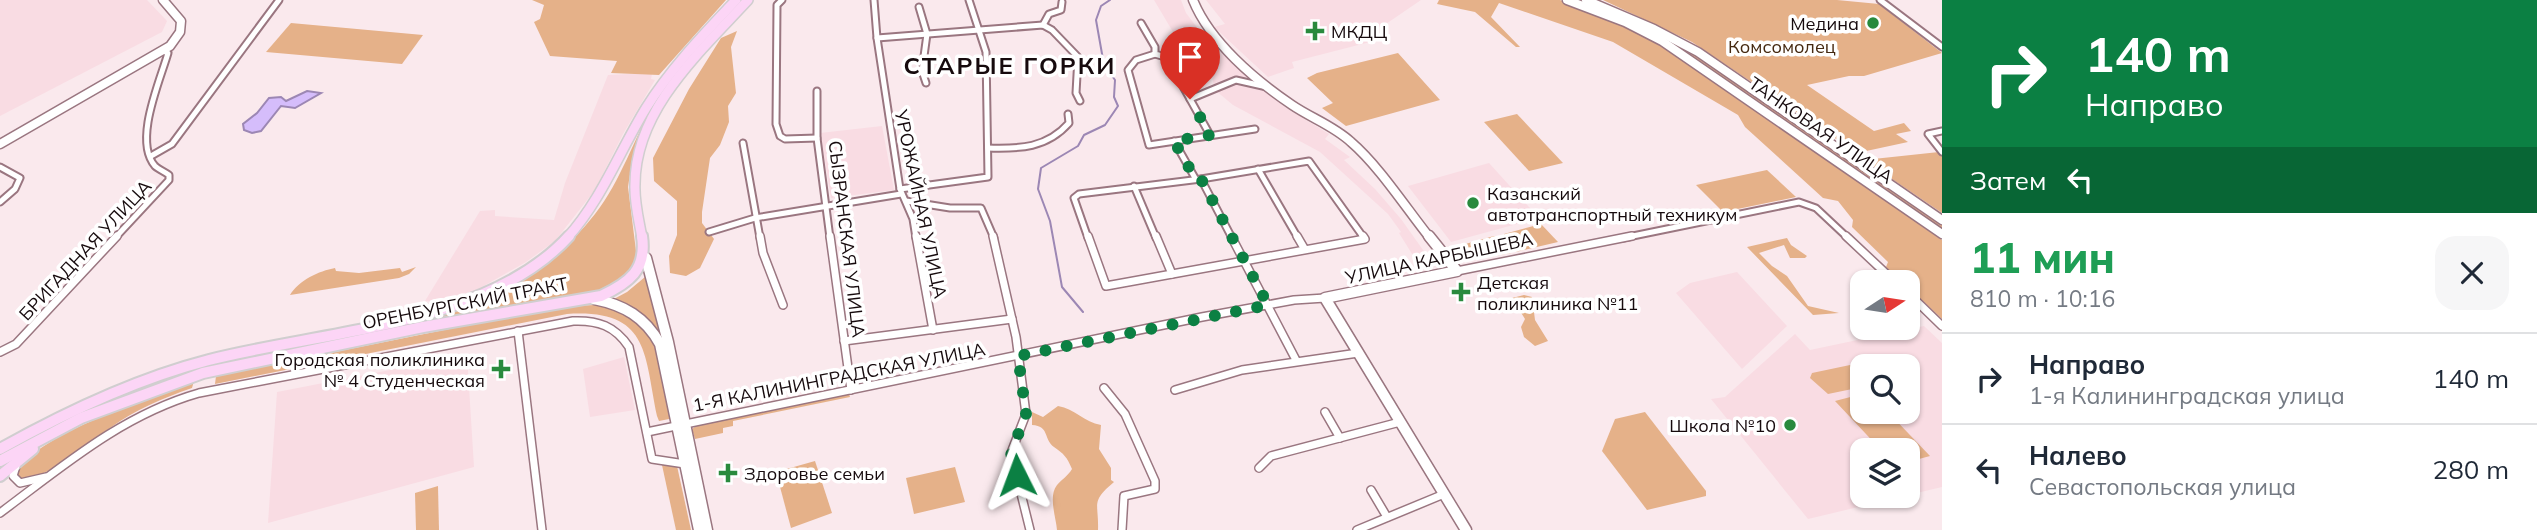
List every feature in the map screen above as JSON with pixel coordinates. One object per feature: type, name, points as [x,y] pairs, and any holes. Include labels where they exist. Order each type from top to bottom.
[{"type":"main road","name":"ОРЕНБУРГСКИЙ ТРАКТ","points":[[0,449],[106,395],[207,360],[428,316],[469,300],[533,266],[562,243],[591,210],[662,85],[676,65],[736,0]]},
{"type":"main road","points":[[699,530],[684,464],[668,342],[646,258],[634,188],[635,168],[645,136],[677,81],[748,0]]},
{"type":"main road","points":[[1193,0],[1203,23],[1270,87],[1290,104],[1341,133],[1356,146],[1457,271]]},
{"type":"main road","name":"ТАНКОВАЯ УЛИЦА","points":[[1567,0],[1619,19],[1662,41],[1942,234]]},
{"type":"main road","name":"ТАНКОВАЯ УЛИЦА","points":[[1586,0],[1654,29],[1698,52],[1942,220]]},
{"type":"main road","points":[[0,144],[163,51],[176,39],[182,25],[179,15],[168,1]]},
{"type":"main road","name":"ОРЕНБУРГСКИЙ ТРАКТ","points":[[0,461],[81,418],[203,373],[423,327],[611,293],[637,275],[646,258]]},
{"type":"main road","name":"УЛИЦА КАРБЫШЕВА","points":[[1325,298],[1457,271]]},
{"type":"main road","points":[[588,298],[623,306],[636,313],[654,331],[660,344],[708,530]]},
{"type":"main road","points":[[1325,298],[1466,530]]},
{"type":"main road","points":[[203,373],[207,360]]},
{"type":"main road","points":[[0,476],[23,456],[81,418]]},
{"type":"street","name":"БРИГАДНАЯ УЛИЦА","points":[[0,352],[16,344],[169,180],[169,175],[154,165],[151,156],[172,144],[279,0]]},
{"type":"street","points":[[782,0],[776,5],[776,124],[780,136],[785,139],[817,138]]},
{"type":"street","name":"УРОЖАЙНАЯ УЛИЦА","points":[[874,0],[877,38],[901,191],[913,219],[933,330]]},
{"type":"street","points":[[709,232],[755,218],[988,177],[986,52],[969,0]]},
{"type":"street","points":[[1880,0],[1942,47]]},
{"type":"street","points":[[1043,25],[1049,13],[1061,10],[1062,2]]},
{"type":"street","points":[[919,6],[927,33],[927,51],[922,64],[922,76],[926,83]]},
{"type":"street","points":[[1141,23],[1155,47],[1155,54]]},
{"type":"street","points":[[877,38],[1043,25],[1052,30],[1079,57],[1076,93],[1080,101]]},
{"type":"street","points":[[151,156],[146,139],[146,125],[168,53],[163,51]]},
{"type":"street","points":[[1210,135],[1170,62],[1155,54],[1136,60],[1128,70],[1149,145],[1255,129]]},
{"type":"street","points":[[1190,99],[1236,80],[1263,88],[1270,87]]},
{"type":"street","name":"СЫЗРАНСКАЯ УЛИЦА","points":[[817,91],[817,138],[851,390]]},
{"type":"street","points":[[988,148],[1030,149],[1063,131],[1069,123],[1068,114]]},
{"type":"street","points":[[1942,131],[1928,134],[1939,143],[1942,152]]},
{"type":"street","points":[[1174,141],[1245,259],[1296,360]]},
{"type":"street","points":[[743,143],[763,253],[783,305]]},
{"type":"street","points":[[1309,161],[1365,239],[1106,286],[1074,198],[1079,194],[1258,169],[1309,161]]},
{"type":"street","points":[[0,167],[20,178],[15,189],[0,202]]},
{"type":"street","points":[[1258,169],[1304,248]]},
{"type":"street","points":[[1134,186],[1172,274]]},
{"type":"street","points":[[906,201],[950,208],[981,208],[995,241],[1012,319],[1026,414],[1011,453],[1030,518],[1030,530]]},
{"type":"street","name":"УЛИЦА КАРБЫШЕВА","points":[[1457,271],[1785,204],[1806,203],[1816,208],[1882,270]]},
{"type":"street","name":"1-Я КАЛИНИНГРАДСКАЯ УЛИЦА","points":[[647,432],[1268,305],[1325,298]]},
{"type":"street","points":[[1920,305],[1942,326]]},
{"type":"street","points":[[844,341],[1012,319]]},
{"type":"street","points":[[0,513],[138,415],[188,395],[588,320],[603,322],[619,332],[629,347],[652,459],[684,464]]},
{"type":"street","points":[[519,331],[542,530]]},
{"type":"street","points":[[1175,390],[1194,382],[1296,360],[1358,353]]},
{"type":"street","points":[[1104,388],[1125,414],[1155,481],[1155,489],[1124,496],[1122,530]]},
{"type":"street","points":[[1325,412],[1340,438]]},
{"type":"street","points":[[1259,468],[1271,456],[1401,422]]},
{"type":"street","points":[[23,456],[14,469],[15,481],[29,482],[55,474]]},
{"type":"street","points":[[1371,490],[1387,517]]},
{"type":"street","points":[[1357,530],[1444,494]]},
{"type":"shaded area","points":[[0,0],[147,0],[167,21],[162,32],[0,116]]},
{"type":"shaded area","points":[[1154,0],[1181,0],[1186,13],[1205,38],[1252,81],[1285,107],[1329,134],[1325,139],[1350,157],[1344,160],[1375,189],[1401,219],[1433,264],[1417,262],[1388,214],[1320,152],[1233,105],[1215,90],[1211,72],[1176,37]]},
{"type":"shaded area","name":"МКДЦ","points":[[1206,0],[1421,0],[1383,26],[1361,32],[1370,42],[1292,62],[1294,68],[1268,77],[1214,27],[1225,24]]},
{"type":"shaded area","points":[[652,74],[651,79],[655,80],[623,134],[595,190],[555,241],[526,262],[475,291],[446,303],[425,301],[480,211],[495,210],[495,216],[554,220],[565,183],[608,75]]},
{"type":"shaded area","points":[[307,91],[321,93],[295,108],[281,106],[261,131],[252,133],[244,130],[243,124],[257,113],[269,98],[281,97],[286,101]]},
{"type":"shaded area","points":[[882,126],[894,190],[831,198],[820,133]]},
{"type":"shaded area","name":"Казанский автотранспортный техникум","points":[[1489,163],[1539,218],[1451,242],[1408,186]]},
{"type":"shaded area","points":[[1737,272],[1787,326],[1742,369],[1676,293],[1690,283]]},
{"type":"shaded area","name":"Школа №10","points":[[1924,326],[1942,343],[1942,487],[1920,492],[1920,438],[1850,438],[1850,508],[1854,508],[1808,519],[1711,399],[1725,397],[1795,334],[1810,350],[1858,340],[1920,340],[1920,327]]},
{"type":"shaded area","points":[[467,355],[474,467],[268,523],[277,392]]},
{"type":"shaded area","points":[[624,357],[635,410],[590,417],[583,369]]},
{"type":"green space","points":[[532,0],[726,0],[659,75],[611,73],[617,61],[550,56],[534,22],[540,19],[544,5]]},
{"type":"green space","points":[[739,0],[742,0],[693,54],[640,137],[632,161],[628,187],[637,259],[630,274],[602,290],[219,365],[220,361],[372,333],[423,320],[472,303],[518,281],[559,251],[595,214],[620,174],[647,116],[664,88]]},
{"type":"green space","points":[[1439,0],[1560,0],[1631,29],[1679,56],[1942,240],[1942,319],[1920,298],[1920,270],[1889,270],[1886,267],[1888,262],[1852,227],[1853,220],[1838,201],[1823,198],[1745,127],[1738,115],[1613,42],[1499,3],[1491,17],[1520,47],[1516,47],[1475,12],[1437,4]]},
{"type":"green space","points":[[1574,0],[1589,3],[1695,54],[1942,222],[1942,230],[1686,54]]},
{"type":"green space","name":"Комсомолец","points":[[1603,0],[1837,0],[1879,4],[1942,53],[1864,76],[1849,76],[1807,85],[1874,131],[1904,123],[1911,131],[1896,134],[1908,142],[1857,153],[1692,42]]},
{"type":"green space","points":[[291,23],[423,35],[402,64],[266,52]]},
{"type":"green space","points":[[737,31],[731,47],[736,93],[728,106],[729,122],[720,145],[710,158],[702,212],[702,223],[714,239],[700,268],[686,276],[670,273],[669,256],[677,235],[677,201],[654,181],[653,158],[689,89],[721,38]]},
{"type":"green space","points":[[1398,53],[1440,100],[1346,126],[1322,108],[1333,103],[1307,78],[1317,73]]},
{"type":"green space","points":[[1517,114],[1563,163],[1529,171],[1484,122]]},
{"type":"green space","points":[[1939,152],[1942,155],[1942,213],[1864,160]]},
{"type":"green space","points":[[1767,170],[1796,197],[1723,212],[1696,185]]},
{"type":"green space","points":[[1541,224],[1558,242],[1516,252],[1504,238],[1504,234]]},
{"type":"green space","points":[[1494,236],[1501,240],[1511,253],[1462,262],[1451,248]]},
{"type":"green space","points":[[1787,238],[1791,245],[1807,256],[1805,258],[1790,258],[1784,245],[1759,253],[1787,276],[1808,306],[1839,313],[1813,315],[1747,247]]},
{"type":"green space","points":[[416,267],[399,278],[290,295],[310,277],[335,268],[336,271],[359,273],[400,268],[402,272]]},
{"type":"green space","points":[[645,277],[659,331],[638,311],[612,300]]},
{"type":"green space","points":[[1524,295],[1532,297],[1535,320],[1548,341],[1535,346],[1524,337],[1521,327],[1525,319],[1512,298]]},
{"type":"green space","points":[[597,305],[626,314],[645,330],[661,366],[669,419],[659,421],[657,416],[649,372],[638,339],[628,327],[614,319],[594,314],[567,314],[215,384],[216,376],[564,306]]},
{"type":"green space","points":[[1850,365],[1850,389],[1828,394],[1810,378],[1812,373]]},
{"type":"green space","points":[[194,381],[192,388],[129,416],[69,458],[36,477],[24,481],[17,475],[25,461],[67,433],[124,407]]},
{"type":"green space","points":[[849,394],[850,397],[733,421],[733,426],[723,428],[723,433],[695,439],[692,429],[696,426]]},
{"type":"green space","points":[[1850,397],[1850,417],[1835,401]]},
{"type":"green space","points":[[1058,406],[1101,425],[1099,449],[1111,468],[1111,480],[1114,482],[1097,503],[1098,530],[1057,530],[1053,507],[1054,490],[1072,469],[1065,456],[1051,444],[1044,430],[1032,425],[1032,412],[1043,417]]},
{"type":"green space","points":[[1645,412],[1706,491],[1706,496],[1647,510],[1602,451],[1615,419]]},
{"type":"green space","points":[[1857,424],[1899,424],[1913,438],[1870,438]]},
{"type":"green space","points":[[1920,446],[1930,456],[1920,459]]},
{"type":"green space","points":[[815,461],[832,513],[791,528],[776,472]]},
{"type":"green space","points":[[662,465],[677,466],[691,530],[676,530]]},
{"type":"green space","points":[[955,467],[965,502],[914,514],[906,478]]},
{"type":"green space","points":[[438,486],[439,530],[416,530],[415,493]]},
{"type":"waterway","points":[[1083,312],[1062,287],[1050,221],[1038,189],[1041,168],[1078,146],[1084,135],[1105,125],[1118,106],[1114,97],[1115,80],[1104,65],[1096,20],[1101,6],[1110,0]]},
{"type":"place","name":"Медина","points":[[1873,23]]},
{"type":"place","name":"МКДЦ","points":[[1315,31]]},
{"type":"place","name":"Казанский автотранспортный техникум","points":[[1473,203]]},
{"type":"place","name":"Детская поликлиника №11","points":[[1461,292]]},
{"type":"place","name":"Городская поликлиника № 4 Студенческая","points":[[501,369]]},
{"type":"place","name":"Школа №10","points":[[1790,425]]},
{"type":"place","name":"Здоровье семьи","points":[[728,473]]},
{"type":"district","name":"СТАРЫЕ ГОРКИ","points":[[1010,65]]},
{"type":"route","points":[[1017,475],[1011,453],[1026,414],[1018,356],[1268,305],[1201,179],[1195,178],[1174,141],[1210,135],[1190,99]]}]
